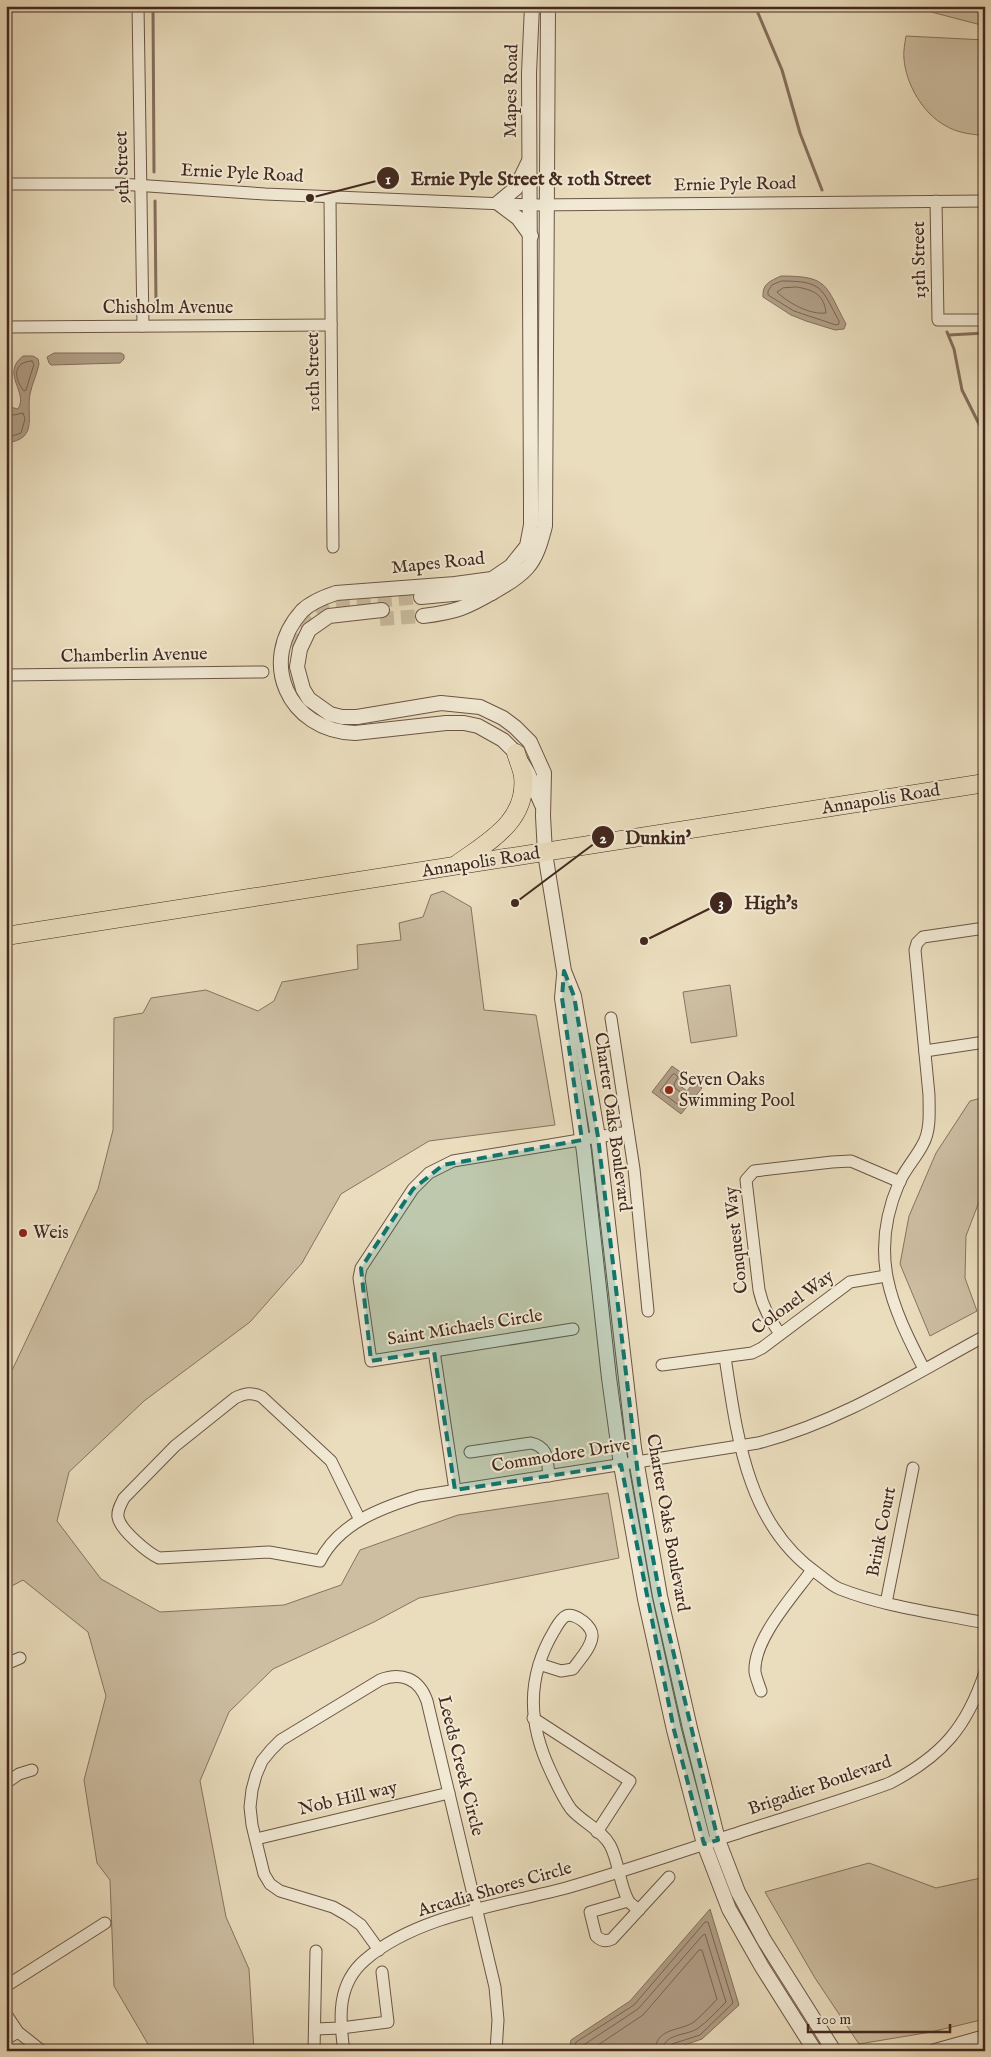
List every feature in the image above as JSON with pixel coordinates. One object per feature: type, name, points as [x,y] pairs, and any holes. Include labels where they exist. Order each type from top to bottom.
[{"type":"main road","points":[[454,867],[500,833],[514,818],[521,794],[523,776],[516,753]]},
{"type":"main road","name":"Annapolis Road","points":[[6,936],[985,783]]},
{"type":"street","name":"9th Street","points":[[138,6],[143,326]]},
{"type":"street","name":"Mapes Road","points":[[532,6],[529,73],[532,503],[531,526],[527,546],[511,566],[492,579],[455,584],[336,593],[320,599],[304,610],[293,624],[286,639],[282,658],[282,676],[291,701],[315,724],[326,729],[355,733],[446,723],[464,723],[492,732],[516,753],[528,774],[544,810]]},
{"type":"street","name":"Mapes Road","points":[[421,607],[448,613],[482,601],[528,568],[540,546],[545,526],[548,6]]},
{"type":"street","points":[[530,157],[516,188],[498,204],[518,218],[531,236]]},
{"type":"street","name":"Ernie Pyle Road","points":[[6,184],[142,186],[330,197],[531,205],[985,201]]},
{"type":"street","name":"10th Street","points":[[330,197],[333,547]]},
{"type":"street","name":"13th Street","points":[[936,200],[938,320],[985,320]]},
{"type":"street","name":"Chisholm Avenue","points":[[6,327],[331,324]]},
{"type":"street","name":"Mapes Road","points":[[381,615],[331,624],[320,630],[308,646],[304,661],[297,667],[302,689],[309,699],[330,714],[342,716],[358,717],[441,703],[480,708],[503,718],[530,742],[538,756],[544,773],[544,810],[542,816],[546,853]]},
{"type":"street","name":"Chamberlin Avenue","points":[[6,675],[263,672]]},
{"type":"street","name":"Charter Oaks Boulevard","points":[[546,853],[564,971],[562,998],[582,1140],[609,1378],[621,1465],[645,1600],[674,1730],[704,1844],[716,1878],[744,1939],[816,2051]]},
{"type":"street","points":[[924,1369],[897,1314],[886,1276],[885,1237],[888,1218],[900,1182],[924,1143],[929,1119],[929,1095],[915,950],[917,942],[923,937],[985,928]]},
{"type":"street","name":"Charter Oaks Boulevard","points":[[564,971],[574,996],[598,1137],[636,1462],[660,1596],[690,1728],[718,1840],[738,1892],[797,1995],[834,2051]]},
{"type":"street","points":[[610,1018],[634,1169],[648,1311]]},
{"type":"street","points":[[925,1051],[985,1042]]},
{"type":"street","points":[[582,1140],[628,1132]]},
{"type":"street","name":"Saint Michaels Circle","points":[[573,1329],[371,1360],[359,1278],[366,1258],[413,1188],[429,1173],[453,1161],[582,1140]]},
{"type":"street","name":"Conquest Way","points":[[780,1334],[768,1316],[760,1297],[746,1180],[749,1175],[754,1171],[846,1161],[860,1164],[900,1182]]},
{"type":"street","name":"Colonel Way","points":[[662,1364],[752,1353],[850,1282],[886,1276]]},
{"type":"street","name":"Commodore Drive","points":[[360,1520],[352,1507],[331,1460],[262,1397],[245,1393],[235,1398],[175,1446],[124,1498],[119,1508],[118,1516],[124,1529],[151,1555],[159,1558],[269,1552],[320,1561],[335,1537],[360,1520],[395,1503],[419,1496],[740,1446],[780,1438],[821,1424],[985,1336]]},
{"type":"street","points":[[434,1351],[455,1490]]},
{"type":"street","points":[[725,1357],[740,1446],[756,1495],[768,1520],[782,1541],[812,1570],[838,1588],[886,1603],[985,1622]]},
{"type":"street","points":[[470,1452],[531,1443],[541,1445],[546,1452],[549,1476]]},
{"type":"street","name":"Brink Court","points":[[886,1603],[913,1468]]},
{"type":"street","points":[[760,1691],[755,1672],[758,1654],[775,1620],[812,1570]]},
{"type":"street","points":[[539,1664],[561,1671],[572,1669],[592,1641],[593,1634],[590,1628],[573,1616],[566,1616],[554,1631],[539,1664],[534,1686],[533,1718],[544,1756],[563,1797],[578,1816],[609,1844],[628,1901],[639,1910]]},
{"type":"street","points":[[6,1664],[20,1658]]},
{"type":"street","name":"Brigadier Boulevard","points":[[704,1844],[872,1790],[911,1772],[930,1759],[947,1743],[976,1698],[985,1672]]},
{"type":"street","name":"Leeds Creek Circle","points":[[379,1950],[360,1925],[347,1915],[333,1907],[280,1891],[270,1884],[264,1874],[250,1807],[252,1790],[262,1761],[281,1740],[380,1680],[389,1676],[400,1676],[416,1683],[425,1694],[495,1987],[498,2020],[496,2051]]},
{"type":"street","points":[[533,1718],[630,1781],[597,1832]]},
{"type":"street","points":[[6,1783],[19,1774],[32,1770]]},
{"type":"street","name":"Nob Hill way","points":[[256,1839],[449,1793]]},
{"type":"street","name":"Arcadia Shores Circle","points":[[344,2051],[341,2028],[342,1999],[346,1985],[364,1960],[379,1950],[419,1929],[477,1910],[566,1888],[704,1844]]},
{"type":"street","points":[[628,1901],[590,1912],[596,1936],[599,1939],[603,1941],[612,1939],[669,1877]]},
{"type":"street","points":[[6,1986],[105,1923]]},
{"type":"street","points":[[314,2051],[316,1951]]},
{"type":"street","points":[[315,2028],[341,2028],[388,2022],[382,1972]]},
{"type":"street","points":[[6,2014],[18,2032],[42,2051]]},
{"type":"street","points":[[6,2040],[18,2032]]},
{"type":"street","points":[[935,2051],[985,2037]]},
{"type":"highlighted area","points":[[564,971],[574,996],[598,1137],[639,1483],[660,1596],[718,1840],[704,1844],[674,1730],[621,1465],[455,1490],[434,1351],[371,1361],[361,1268],[413,1189],[443,1165],[582,1140],[562,998]]},
{"type":"shaded area","points":[[985,6],[985,26],[912,7]]},
{"type":"shaded area","points":[[906,36],[985,40],[985,116],[979,135],[950,128],[938,121],[923,106],[912,88],[905,69]]},
{"type":"shaded area","points":[[443,891],[471,907],[484,1010],[536,1015],[555,1125],[429,1141],[341,1194],[302,1263],[250,1322],[144,1401],[69,1472],[57,1521],[101,1579],[160,1612],[284,1605],[341,1585],[360,1550],[458,1515],[608,1493],[619,1558],[419,1598],[374,1622],[273,1669],[229,1712],[200,1781],[226,1917],[249,1969],[254,2051],[152,2051],[114,1986],[110,1880],[97,1863],[84,1780],[106,1696],[88,1632],[23,1580],[6,1589],[6,1383],[98,1189],[113,1130],[114,1018],[143,1013],[151,998],[206,990],[258,1011],[274,1001],[282,982],[358,969],[357,945],[401,940],[399,923],[423,917],[431,895]]},
{"type":"shaded area","points":[[730,985],[737,1036],[691,1043],[683,992]]},
{"type":"shaded area","points":[[985,1097],[985,1186],[966,1236],[965,1278],[977,1311],[930,1336],[900,1264],[909,1216],[936,1153],[970,1101]]},
{"type":"shaded area","points":[[869,1863],[936,1888],[985,1877],[985,2019],[931,2032],[859,2044],[815,1978],[765,1892]]},
{"type":"water","points":[[781,276],[808,278],[824,285],[846,324],[844,329],[835,330],[806,321],[791,315],[763,297],[765,286],[770,281]]},
{"type":"water","points":[[54,353],[121,353],[124,355],[124,359],[120,363],[51,365],[47,357]]},
{"type":"water","points":[[23,356],[33,356],[38,359],[39,364],[30,394],[29,426],[23,437],[6,443],[6,406],[18,409],[20,396],[14,376],[14,369]]},
{"type":"water","name":"Seven Oaks Swimming Pool","points":[[672,1066],[686,1076],[679,1085],[687,1091],[694,1082],[702,1088],[681,1114],[652,1092]]},
{"type":"water","points":[[710,1909],[739,2005],[702,2039],[667,2051],[569,2051],[571,2040],[630,2001]]},
{"type":"waterway","points":[[153,6],[154,172]]},
{"type":"waterway","points":[[755,6],[782,70],[800,133],[822,190]]},
{"type":"waterway","points":[[155,201],[156,303]]},
{"type":"waterway","points":[[947,332],[954,349],[962,390],[985,436]]},
{"type":"waterway","points":[[949,335],[985,333]]},
{"type":"tunnel","points":[[295,648],[305,626],[315,615],[328,607],[336,604],[421,597]]},
{"type":"tunnel","points":[[380,619],[423,616]]},
{"type":"place","name":"Ernie Pyle Street & 10th Street","points":[[310,198]]},
{"type":"place","name":"Dunkin'","points":[[515,903]]},
{"type":"place","name":"High's","points":[[644,941]]},
{"type":"place","name":"Seven Oaks Swimming Pool","points":[[669,1090]]},
{"type":"place","name":"Weis","points":[[23,1233]]}]
